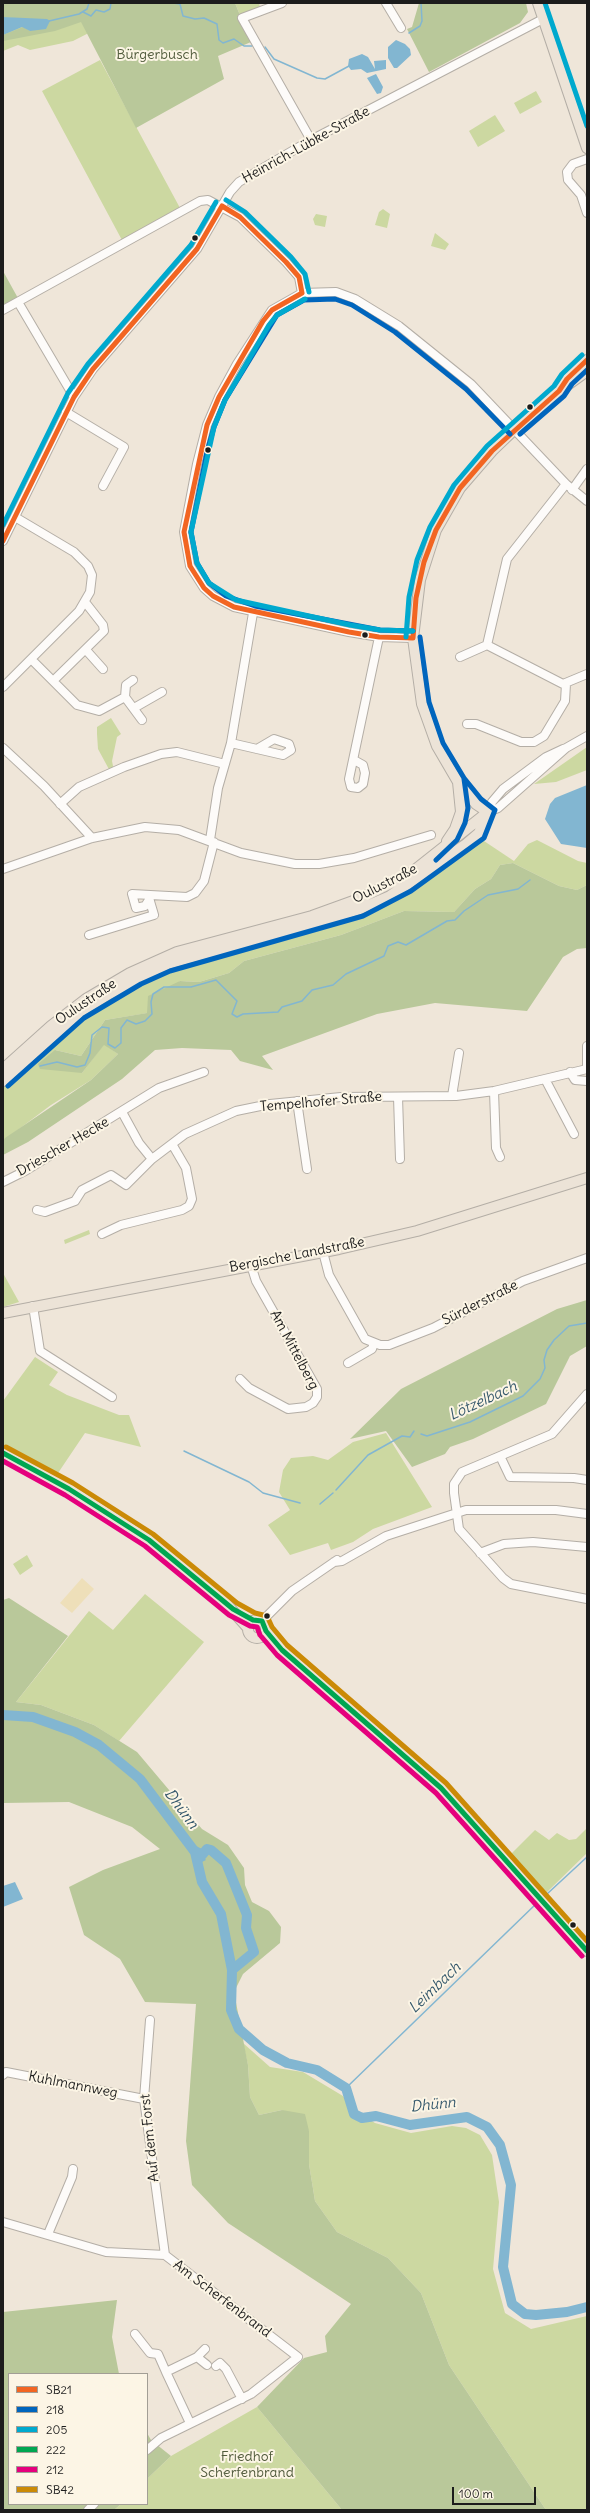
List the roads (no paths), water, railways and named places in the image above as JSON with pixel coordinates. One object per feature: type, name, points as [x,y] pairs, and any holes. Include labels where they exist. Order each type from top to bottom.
[{"type":"main road","points":[[538,3],[587,148]]},
{"type":"main road","points":[[559,391],[567,379],[587,360]]},
{"type":"main road","points":[[488,812],[476,804],[458,782],[437,746],[422,704],[413,638],[420,580],[436,530],[460,488],[492,451],[515,429],[559,391],[587,372]]},
{"type":"main road","points":[[401,878],[444,845],[451,836],[461,812],[458,782]]},
{"type":"main road","name":"Oulustraße","points":[[3,1069],[51,1026],[86,999],[130,974],[177,952],[312,916],[359,899],[401,878],[432,859],[477,819],[488,812]]},
{"type":"main road","name":"Oulustraße","points":[[3,1081],[80,1012],[109,994],[168,964],[327,920],[360,909],[390,896],[465,845],[479,833],[488,812]]},
{"type":"main road","name":"Bergische Landstraße","points":[[3,1313],[33,1306],[323,1252],[417,1231],[587,1178]]},
{"type":"main road","points":[[3,1453],[69,1489],[149,1540],[258,1628],[441,1788],[587,1951]]},
{"type":"street","points":[[282,3],[242,18],[311,140]]},
{"type":"street","points":[[386,3],[401,28]]},
{"type":"street","name":"Heinrich-Lübke-Straße","points":[[3,542],[74,397],[93,369],[197,248],[222,206],[239,182],[311,140],[543,19]]},
{"type":"street","points":[[587,159],[573,164],[567,172],[568,180],[581,196],[587,213]]},
{"type":"street","points":[[3,310],[200,202],[208,200],[222,206],[240,217],[286,262],[299,277],[302,293]]},
{"type":"street","points":[[413,638],[379,637],[253,613],[223,602],[204,588],[190,566],[184,532],[200,450],[207,425],[219,397],[272,310],[302,293],[336,292],[355,299],[399,326],[471,384],[569,487],[587,501]]},
{"type":"street","points":[[18,302],[74,397]]},
{"type":"street","points":[[66,412],[124,447],[103,486]]},
{"type":"street","points":[[487,645],[506,559],[569,487],[587,469]]},
{"type":"street","points":[[3,687],[85,602],[90,592],[92,575],[88,566],[74,552],[15,517]]},
{"type":"street","points":[[53,682],[104,631],[103,625],[85,602]]},
{"type":"street","points":[[89,935],[154,914],[149,897],[187,897],[195,894],[204,881],[212,841],[218,788],[232,743],[253,613]]},
{"type":"street","points":[[354,760],[379,637]]},
{"type":"street","points":[[460,657],[487,645]]},
{"type":"street","points":[[487,645],[516,662],[566,684],[587,674]]},
{"type":"street","points":[[86,650],[103,669]]},
{"type":"street","points":[[31,659],[77,705],[99,711],[125,697]]},
{"type":"street","points":[[133,680],[126,685],[125,697],[142,720]]},
{"type":"street","points":[[467,724],[476,724],[521,742],[534,742],[544,736],[565,701],[566,684]]},
{"type":"street","points":[[134,708],[162,692]]},
{"type":"street","points":[[488,812],[498,808],[566,748],[587,736]]},
{"type":"street","points":[[232,743],[257,749]]},
{"type":"street","points":[[3,748],[92,838]]},
{"type":"street","points":[[60,804],[79,787],[124,767],[161,754],[177,752],[226,764]]},
{"type":"street","points":[[3,868],[92,838],[145,827],[179,830],[254,856],[295,864],[319,864],[354,858],[431,836]]},
{"type":"street","points":[[587,1046],[587,1069]]},
{"type":"street","points":[[452,1096],[459,1053]]},
{"type":"street","name":"Tempelhofer Straße","points":[[37,1210],[45,1212],[75,1201],[82,1190],[111,1175],[126,1184],[152,1159],[185,1134],[220,1117],[251,1108],[297,1101],[341,1097],[452,1096],[494,1091],[587,1069]]},
{"type":"street","name":"Driescher Hecke","points":[[3,1182],[25,1171],[159,1088],[204,1072]]},
{"type":"street","points":[[570,1072],[575,1080],[587,1081]]},
{"type":"street","points":[[545,1079],[574,1134]]},
{"type":"street","points":[[494,1091],[496,1148],[500,1157]]},
{"type":"street","points":[[398,1097],[400,1159]]},
{"type":"street","points":[[297,1101],[307,1169]]},
{"type":"street","name":"Driescher Hecke","points":[[122,1112],[139,1143],[152,1159]]},
{"type":"street","points":[[102,1234],[121,1225],[182,1210],[189,1206],[192,1199],[186,1168],[172,1144]]},
{"type":"street","points":[[323,1252],[329,1275],[365,1339],[374,1343],[372,1349],[348,1363]]},
{"type":"street","name":"Sürderstraße","points":[[374,1343],[389,1345],[398,1340],[433,1328],[522,1281],[587,1258]]},
{"type":"street","name":"Am Mittelberg","points":[[240,1379],[249,1388],[288,1409],[306,1407],[313,1403],[317,1397],[317,1389],[256,1282],[250,1265]]},
{"type":"street","points":[[33,1306],[40,1351],[112,1397]]},
{"type":"street","points":[[587,1394],[584,1404],[552,1434],[469,1469],[458,1477],[454,1494],[459,1528],[503,1578],[512,1584],[587,1599]]},
{"type":"street","points":[[500,1456],[510,1477],[574,1478],[587,1480]]},
{"type":"street","points":[[258,1628],[292,1591],[334,1562],[342,1561],[364,1547],[419,1524],[457,1514],[467,1515],[489,1511],[550,1510],[587,1514]]},
{"type":"street","points":[[480,1553],[504,1544],[533,1542],[587,1547]]},
{"type":"street","name":"Auf dem Forst","points":[[150,2020],[144,2099],[165,2255]]},
{"type":"street","name":"Kuhlmannweg","points":[[3,2075],[6,2072],[144,2099]]},
{"type":"street","points":[[48,2234],[72,2178],[73,2169]]},
{"type":"street","name":"Am Scherfenbrand","points":[[3,2222],[106,2252],[165,2255],[298,2357],[251,2394],[161,2438],[148,2449]]},
{"type":"street","points":[[135,2334],[150,2353],[158,2354],[190,2423]]},
{"type":"street","points":[[166,2372],[197,2357],[205,2350]]},
{"type":"street","points":[[197,2357],[207,2365]]},
{"type":"street","points":[[216,2366],[220,2363],[226,2369],[242,2399]]},
{"type":"water","points":[[3,17],[47,19],[50,21],[46,29],[30,31],[22,27],[3,35]]},
{"type":"water","points":[[396,40],[405,44],[410,49],[411,55],[397,68],[394,68],[388,58],[388,47]]},
{"type":"water","points":[[362,54],[368,57],[375,69],[374,61],[386,60],[386,69],[367,73],[361,69],[351,70],[348,66],[349,59]]},
{"type":"water","points":[[376,74],[383,87],[381,93],[377,94],[367,78]]},
{"type":"water","points":[[587,785],[587,848],[561,844],[545,819],[550,804],[555,798]]},
{"type":"water","points":[[188,1842],[204,1850],[202,1855],[206,1860],[198,1864],[188,1850]]},
{"type":"water","points":[[15,1882],[23,1899],[3,1907],[3,1886]]},
{"type":"waterway","points":[[49,21],[79,14],[87,9],[89,3]]},
{"type":"waterway","points":[[83,12],[91,16],[96,10],[104,12],[110,9],[111,3]]},
{"type":"waterway","points":[[173,3],[180,4],[183,16],[195,19],[204,18],[217,24],[219,40],[223,43],[234,39],[244,46],[252,46]]},
{"type":"waterway","points":[[409,33],[420,26],[422,21],[421,3]]},
{"type":"waterway","points":[[265,47],[274,59],[317,78],[325,79],[349,66]]},
{"type":"waterway","points":[[40,1066],[57,1062],[77,1067],[85,1065],[90,1053],[92,1035],[102,1027],[109,1028],[108,1044],[115,1048],[121,1043],[121,1028],[127,1020],[136,1024],[145,1021],[152,1014],[151,1002],[153,994],[164,987],[191,987],[216,980],[237,1001],[232,1014],[237,1017],[243,1014],[278,1012],[282,1007],[302,1001],[312,990],[333,985],[346,974],[384,956],[388,946],[398,942],[406,945],[447,921],[455,920],[464,911],[488,895],[518,889],[530,880]]},
{"type":"waterway","name":"Lötzelbach","points":[[421,1434],[427,1436],[470,1422],[523,1396],[540,1379],[545,1368],[544,1360],[547,1350],[554,1340],[569,1326],[587,1323]]},
{"type":"waterway","name":"Lötzelbach","points":[[336,1490],[368,1455],[402,1436],[410,1437],[414,1431]]},
{"type":"waterway","name":"Lötzelbach","points":[[184,1451],[249,1482],[263,1493],[300,1503]]},
{"type":"waterway","name":"Lötzelbach","points":[[320,1504],[333,1493]]},
{"type":"waterway","name":"Dhünn","points":[[3,1715],[33,1717],[75,1732],[99,1745],[140,1779],[195,1852],[202,1855],[207,1849],[211,1850],[226,1863],[247,1915],[246,1928],[254,1952],[232,1970],[231,2010],[239,2029],[263,2050],[287,2063],[317,2070],[346,2088],[354,2114],[362,2118],[376,2116],[410,2125],[467,2117],[487,2127],[500,2145],[511,2185],[503,2267],[512,2304],[525,2314],[536,2315],[567,2312],[587,2307]]},
{"type":"waterway","name":"Dhünn","points":[[195,1852],[202,1882],[221,1914],[232,1970]]},
{"type":"waterway","name":"Leimbach","points":[[547,1894],[587,1857]]},
{"type":"waterway","name":"Leimbach","points":[[346,2088],[538,1902]]},
{"type":"park label","name":"Bürgerbusch","points":[[157,55]]},
{"type":"park label","name":"Friedhof Scherfenbrand","points":[[247,2466]]}]
